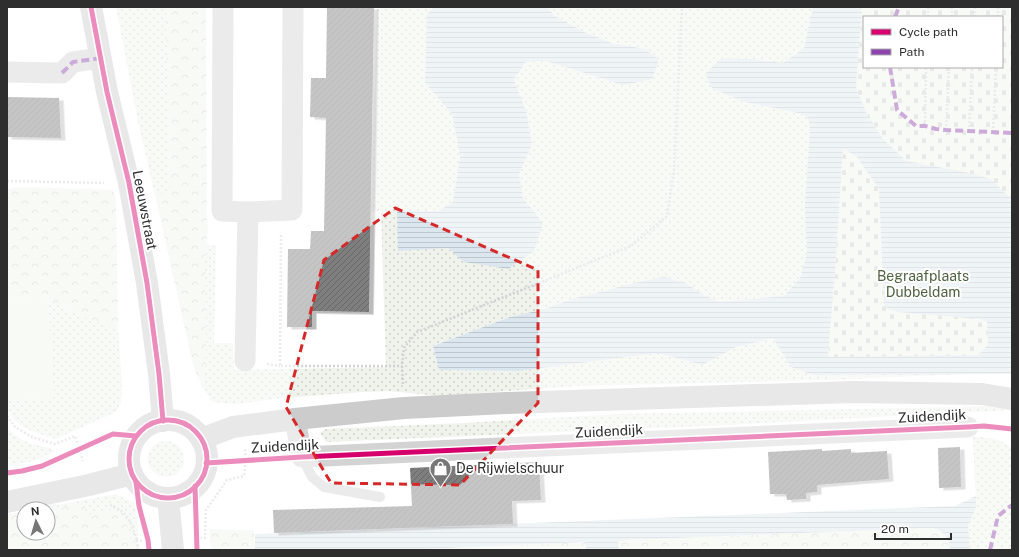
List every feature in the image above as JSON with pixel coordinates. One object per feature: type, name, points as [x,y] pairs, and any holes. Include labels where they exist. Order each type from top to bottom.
[{"type":"street","name":"Leeuwstraat","points":[[92,7],[107,92],[129,183],[147,283],[160,374],[163,421]]},
{"type":"street","points":[[223,7],[222,211],[248,212],[292,210],[293,7]]},
{"type":"street","points":[[7,72],[62,73],[73,62],[101,58]]},
{"type":"street","points":[[245,362],[248,212]]},
{"type":"street","name":"Zuidendijk","points":[[201,439],[233,427],[404,408],[854,392],[982,394],[1012,399]]},
{"type":"street","name":"Zuidendijk","points":[[295,419],[302,457],[968,427]]},
{"type":"street","points":[[155,422],[181,422],[189,426],[201,439],[204,447],[206,463],[202,475],[195,486],[188,492],[168,498],[156,496],[145,490],[136,482],[132,474],[129,458],[132,443],[142,430],[155,422]]},
{"type":"street","points":[[7,502],[89,485],[132,474]]},
{"type":"street","points":[[168,498],[173,550]]},
{"type":"lane","points":[[302,457],[312,477],[324,488],[380,498]]},
{"type":"path","points":[[404,408],[402,366],[404,348],[417,332],[631,246],[667,216],[674,170],[682,7]]},
{"type":"path","points":[[925,126],[926,68]]},
{"type":"path","points":[[946,130],[949,68]]},
{"type":"path","points":[[969,131],[972,68]]},
{"type":"path","points":[[993,132],[996,68]]},
{"type":"path","points":[[7,181],[129,183]]},
{"type":"path","points":[[281,211],[280,366],[402,366]]},
{"type":"path","points":[[73,451],[86,445]]},
{"type":"path","points":[[196,538],[206,538],[206,510],[227,480],[244,476],[246,460]]},
{"type":"path","points":[[196,530],[196,544]]},
{"type":"path","points":[[138,550],[137,541],[149,543],[146,533]]},
{"type":"highlighted area","points":[[395,208],[538,270],[538,403],[460,485],[331,483],[286,407],[324,260]]},
{"type":"green space","points":[[116,7],[166,7],[170,193],[155,195],[139,126]]},
{"type":"green space","points":[[166,7],[206,7],[208,231],[205,259],[206,368],[201,384],[193,365],[155,195],[170,192]]},
{"type":"green space","points":[[377,7],[433,7],[427,15],[425,83],[452,114],[460,157],[453,202],[439,211],[428,210],[448,248],[465,262],[543,223],[523,198],[519,174],[532,145],[527,114],[514,80],[527,62],[546,61],[606,80],[645,49],[619,44],[579,31],[556,16],[547,7],[813,7],[804,48],[783,63],[752,59],[722,58],[712,88],[741,101],[803,114],[808,118],[810,128],[806,193],[807,253],[800,278],[784,296],[720,302],[704,295],[684,282],[664,277],[642,281],[572,299],[545,309],[510,317],[433,346],[439,370],[518,371],[658,353],[702,365],[736,347],[773,338],[791,367],[813,375],[830,375],[830,380],[576,386],[439,396],[389,391],[283,398],[236,404],[212,402],[201,384],[206,368],[205,259],[207,244],[216,246],[214,343],[233,343],[234,370],[386,367],[381,211],[371,212]]},
{"type":"green space","name":"Begraafplaats Dubbeldam","points":[[862,7],[1012,7],[1012,374],[962,374],[830,380],[828,357],[843,148],[856,88]]},
{"type":"green space","points":[[21,187],[113,190],[116,201],[118,329],[76,314],[48,297],[7,300],[7,189]]},
{"type":"green space","points":[[48,297],[76,314],[118,329],[122,385],[121,403],[116,412],[56,439],[32,431],[17,423],[8,410],[7,401],[54,398]]},
{"type":"green space","points":[[48,297],[54,398],[7,401],[7,300]]},
{"type":"green space","points":[[1005,406],[1012,410],[726,425],[326,442],[320,433],[325,429],[618,414]]},
{"type":"green space","points":[[7,427],[25,441],[55,451],[35,461],[7,466]]},
{"type":"green space","points":[[973,437],[984,437],[999,440],[1012,449],[1012,550],[970,550],[968,526],[976,507]]},
{"type":"green space","points":[[166,441],[176,444],[181,449],[184,459],[181,469],[176,474],[166,477],[156,474],[151,469],[148,459],[151,449],[156,444]]},
{"type":"green space","points":[[116,494],[136,504],[139,550],[7,550],[7,515],[16,513],[16,541],[56,541],[56,505]]},
{"type":"green space","points":[[85,503],[86,515],[108,510],[115,512],[124,519],[127,525],[132,550],[7,550],[7,516],[16,514],[16,541],[56,541],[56,508]]},
{"type":"green space","points":[[932,528],[943,532],[947,538],[950,550],[619,550],[618,542],[623,540]]},
{"type":"green space","points":[[209,529],[254,530],[255,550],[211,550]]},
{"type":"green space","points":[[586,543],[586,550],[400,550]]},
{"type":"shaded area","points":[[433,7],[547,7],[555,16],[584,32],[612,43],[645,49],[659,60],[652,79],[623,85],[546,61],[526,62],[514,80],[527,114],[532,145],[519,174],[523,198],[543,223],[534,251],[508,269],[464,262],[448,248],[398,251],[397,211],[439,211],[453,202],[460,157],[452,114],[425,83],[427,15]]},
{"type":"shaded area","points":[[813,7],[862,7],[856,88],[866,112],[882,138],[906,161],[969,173],[991,179],[1009,197],[1012,197],[1012,374],[813,375],[791,367],[773,338],[736,347],[702,365],[658,353],[518,371],[439,370],[433,346],[510,317],[545,309],[572,299],[642,281],[664,277],[684,282],[704,295],[720,302],[784,296],[800,278],[807,253],[805,206],[810,128],[808,118],[803,114],[741,101],[712,88],[705,74],[722,58],[752,59],[783,63],[804,48]],"holes":[[[843,148],[857,157],[879,189],[884,305],[888,309],[899,312],[980,319],[987,322],[988,345],[978,355],[828,357]]]},
{"type":"shaded area","points":[[976,496],[976,507],[968,526],[970,550],[950,550],[947,538],[943,532],[932,528],[623,540],[618,542],[619,550],[586,550],[586,543],[583,542],[400,550],[255,550],[255,534],[955,506]]},
{"type":"building","points":[[327,7],[374,7],[369,312],[312,311],[312,327],[287,327],[288,249],[310,249],[311,231],[324,231],[326,118],[310,117],[311,78],[326,78]]},
{"type":"building","points":[[7,97],[59,98],[61,138],[7,137]]},
{"type":"building","points":[[960,447],[961,487],[939,488],[938,448]]},
{"type":"building","points":[[822,449],[822,451],[851,449],[851,453],[887,451],[889,479],[817,485],[817,492],[806,493],[806,499],[787,500],[786,494],[770,494],[768,452]]},
{"type":"building","points":[[539,462],[541,500],[512,501],[513,524],[274,533],[273,510],[412,506],[410,468]]},
{"type":"marked path","points":[[895,16],[899,7]]},
{"type":"marked path","points":[[62,73],[73,62],[101,58]]},
{"type":"marked path","points":[[890,68],[897,110],[916,126],[946,130],[1012,133]]},
{"type":"marked path","points":[[990,550],[998,516],[1012,505]]},
{"type":"cycle path","points":[[91,7],[107,92],[129,183],[147,283],[159,374],[163,421]]},
{"type":"cycle path","points":[[168,420],[183,423],[195,432],[204,444],[207,459],[204,474],[195,486],[183,495],[168,498],[153,495],[141,486],[132,474],[129,459],[132,444],[141,432],[153,423],[168,420]]},
{"type":"cycle path","points":[[206,463],[302,457],[984,426],[1012,429]]},
{"type":"cycle path","points":[[7,473],[42,466],[113,434],[136,436]]},
{"type":"cycle path","points":[[136,482],[139,506],[148,540],[149,550]]},
{"type":"cycle path","points":[[195,486],[197,550]]},
{"type":"place","name":"De Rijwielschuur","points":[[440,488]]}]
